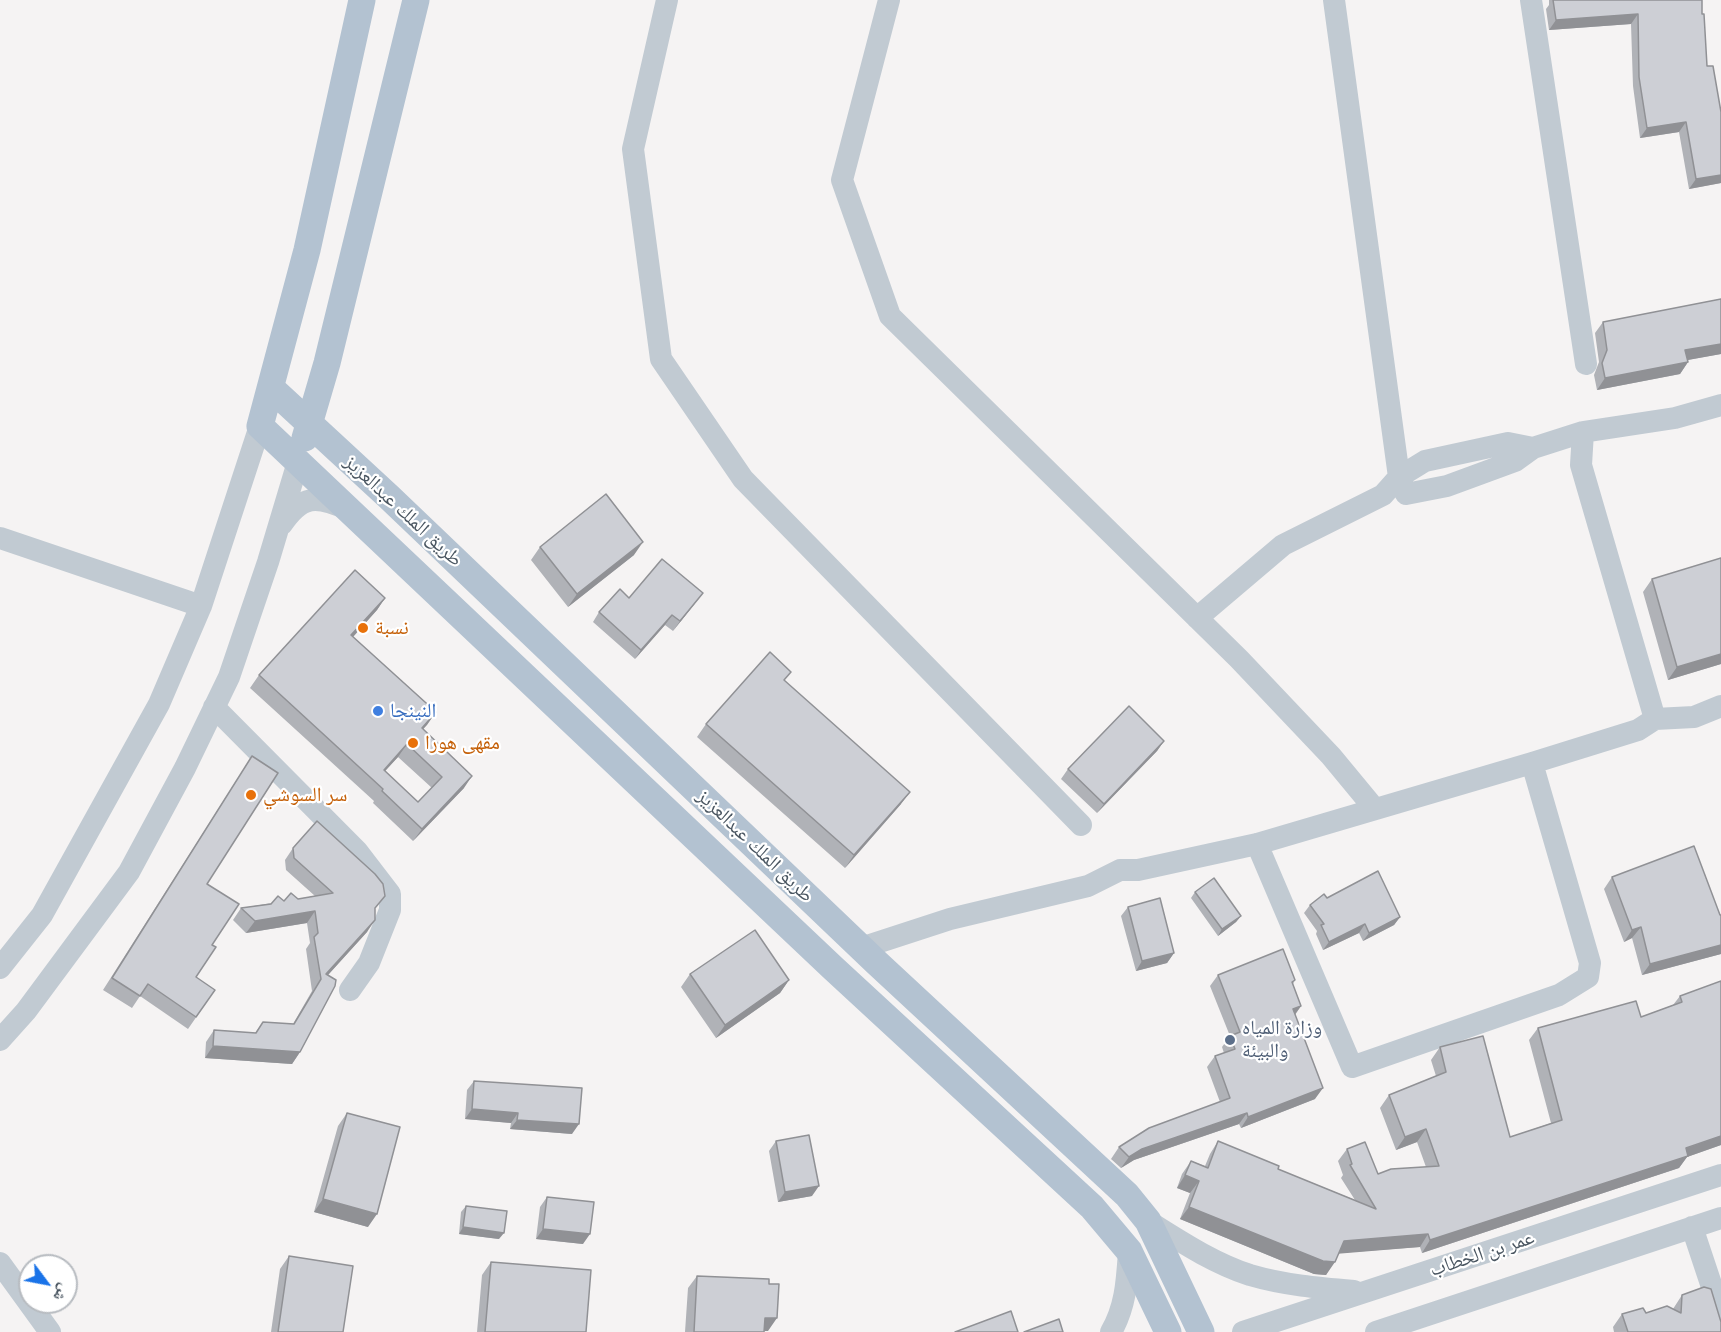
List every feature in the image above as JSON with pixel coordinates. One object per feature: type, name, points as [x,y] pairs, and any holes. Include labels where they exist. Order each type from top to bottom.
[{"type":"main road","points":[[260,426],[307,250],[362,0]]},
{"type":"main road","points":[[298,462],[327,363],[416,0]]},
{"type":"main road","name":"طريق الملك عبدالعزيز","points":[[271,388],[861,948],[1127,1195],[1148,1221],[1201,1332]]},
{"type":"main road","name":"طريق الملك عبدالعزيز","points":[[260,426],[842,976],[1092,1208],[1129,1251],[1168,1332]]},
{"type":"street","points":[[668,0],[633,149],[661,358],[743,479],[1081,825]]},
{"type":"street","points":[[889,0],[843,180],[891,316],[1197,618],[1331,756],[1374,808]]},
{"type":"street","points":[[1334,0],[1399,477]]},
{"type":"street","points":[[1531,0],[1586,364]]},
{"type":"street","points":[[1197,618],[1283,545],[1383,495],[1399,477],[1425,461],[1508,443],[1533,448],[1583,432],[1675,418],[1721,405]]},
{"type":"street","points":[[0,968],[42,915],[159,704],[201,606],[260,426]]},
{"type":"street","points":[[1583,432],[1581,465],[1655,719]]},
{"type":"street","points":[[0,1040],[26,1011],[129,872],[229,677],[278,531],[298,462]]},
{"type":"street","points":[[278,531],[291,510],[308,499],[327,500],[347,508]]},
{"type":"street","points":[[0,538],[201,606]]},
{"type":"street","points":[[861,948],[950,919],[1088,886],[1120,870],[1138,870],[1257,844],[1374,808],[1532,764],[1638,729],[1655,719],[1694,717],[1721,706]]},
{"type":"street","points":[[214,707],[357,851],[390,894],[390,910],[373,953],[350,990]]},
{"type":"street","points":[[1257,844],[1352,1067],[1559,994],[1587,977],[1590,963],[1532,764]]},
{"type":"street","name":"عمر بن الخطاب","points":[[1244,1332],[1721,1175]]},
{"type":"street","name":"عمر بن الخطاب","points":[[1376,1332],[1721,1218]]},
{"type":"street","points":[[1148,1221],[1204,1255],[1248,1274],[1304,1286],[1365,1292]]},
{"type":"street","points":[[1692,1227],[1721,1314]]},
{"type":"street","points":[[1111,1332],[1121,1315],[1127,1288],[1129,1251]]},
{"type":"street","points":[[0,1263],[50,1332]]},
{"type":"building","points":[[1553,0],[1702,0],[1707,66],[1713,66],[1721,112],[1721,175],[1696,179],[1686,122],[1647,128],[1639,77],[1638,14],[1556,20]]},
{"type":"building","points":[[1721,299],[1721,344],[1685,350],[1688,362],[1605,378],[1602,363],[1607,350],[1603,322]]},
{"type":"building","points":[[606,494],[643,542],[577,594],[540,547]]},
{"type":"building","points":[[1721,558],[1721,654],[1677,667],[1652,579]]},
{"type":"building","points":[[662,559],[703,593],[680,621],[672,615],[641,650],[599,612],[620,589],[629,598]]},
{"type":"building","points":[[355,570],[385,598],[351,635],[436,712],[422,728],[472,776],[422,829],[382,791],[383,789],[259,675]],"holes":[[[407,744],[442,777],[418,802],[384,770]]]},
{"type":"building","points":[[770,652],[791,672],[784,680],[910,792],[854,855],[706,724]]},
{"type":"building","points":[[1129,706],[1164,741],[1104,804],[1068,769]]},
{"type":"building","points":[[252,756],[278,773],[207,884],[239,904],[212,945],[216,947],[196,977],[215,990],[196,1017],[148,984],[140,996],[112,978]]},
{"type":"building","points":[[317,821],[383,884],[385,896],[375,908],[375,920],[326,974],[336,980],[335,986],[300,1052],[213,1046],[214,1030],[256,1033],[263,1022],[294,1024],[321,979],[314,937],[318,933],[315,911],[255,921],[241,908],[271,904],[278,896],[284,901],[291,893],[298,899],[333,893],[294,858],[293,848]]},
{"type":"building","points":[[1694,846],[1721,915],[1721,945],[1650,964],[1641,927],[1632,930],[1612,877]]},
{"type":"building","points":[[1378,871],[1400,917],[1369,933],[1365,924],[1329,942],[1321,925],[1324,924],[1310,905],[1324,894],[1327,898]]},
{"type":"building","points":[[1214,878],[1241,916],[1222,929],[1195,892]]},
{"type":"building","points":[[1160,898],[1174,953],[1142,961],[1128,907]]},
{"type":"building","points":[[755,930],[789,980],[725,1025],[690,974]]},
{"type":"building","points":[[1283,949],[1295,980],[1292,982],[1301,1006],[1293,1009],[1323,1088],[1248,1117],[1247,1113],[1142,1149],[1129,1157],[1119,1147],[1149,1128],[1230,1098],[1215,1056],[1235,1049],[1230,1036],[1240,1032],[1218,975]]},
{"type":"building","points":[[1721,981],[1721,1136],[1686,1148],[1688,1156],[1430,1240],[1428,1234],[1344,1241],[1335,1262],[1323,1261],[1189,1207],[1199,1181],[1185,1175],[1191,1161],[1208,1168],[1218,1141],[1279,1166],[1278,1169],[1376,1209],[1350,1165],[1352,1164],[1347,1149],[1365,1142],[1378,1174],[1391,1169],[1439,1166],[1426,1129],[1405,1137],[1389,1095],[1446,1072],[1440,1047],[1483,1036],[1510,1137],[1562,1120],[1538,1028],[1636,1001],[1641,1017],[1682,1002],[1680,996]]},
{"type":"building","points":[[474,1081],[582,1088],[579,1124],[517,1120],[518,1113],[472,1109]]},
{"type":"building","points":[[347,1113],[400,1127],[377,1214],[323,1199]]},
{"type":"building","points":[[809,1135],[819,1186],[785,1192],[776,1141]]},
{"type":"building","points":[[547,1197],[594,1202],[590,1234],[543,1229]]},
{"type":"building","points":[[466,1206],[507,1211],[504,1233],[463,1227]]},
{"type":"building","points":[[289,1256],[353,1266],[343,1332],[278,1332]]},
{"type":"building","points":[[491,1262],[591,1270],[586,1332],[485,1332]]},
{"type":"building","points":[[697,1276],[769,1279],[769,1284],[779,1284],[777,1318],[765,1318],[764,1332],[694,1332]]},
{"type":"building","points":[[1704,1287],[1711,1289],[1721,1322],[1721,1332],[1628,1332],[1622,1314],[1643,1308],[1646,1313],[1667,1306],[1681,1313],[1682,1295]]},
{"type":"building","points":[[1011,1311],[1018,1332],[955,1332]]},
{"type":"building","points":[[1059,1319],[1063,1332],[1024,1332]]},
{"type":"place","name":"نسبة","points":[[363,628]]},
{"type":"place","name":"النينجا","points":[[378,711]]},
{"type":"place","name":"مقهى هورا","points":[[413,743]]},
{"type":"place","name":"سر السوشي","points":[[251,795]]},
{"type":"place","name":"وزارة المياه والبيئة","points":[[1230,1040]]}]
